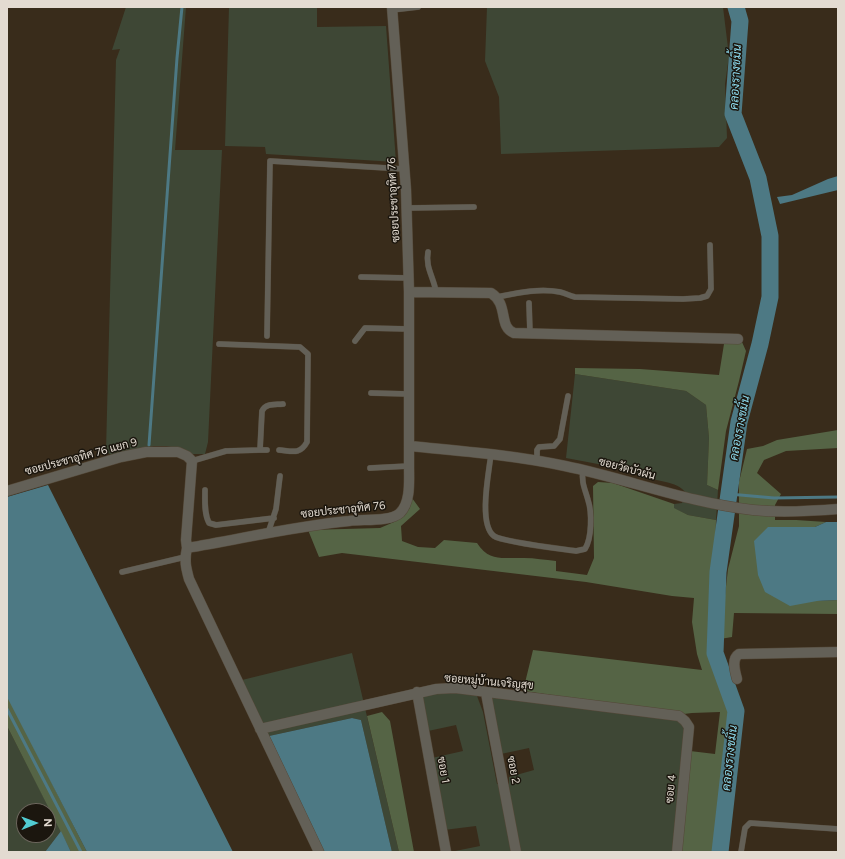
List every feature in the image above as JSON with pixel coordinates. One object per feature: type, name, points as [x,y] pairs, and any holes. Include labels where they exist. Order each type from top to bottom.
[{"type":"street","name":"ซอยประชาอุทิศ 76","points":[[186,552],[268,533],[322,524],[389,518],[399,513],[405,505],[408,494],[409,466],[409,278],[407,208],[392,9]]},
{"type":"street","points":[[409,292],[491,293],[497,297],[500,303],[506,326],[509,331],[514,332],[738,339]]},
{"type":"street","name":"ซอยวัดบัวผัน","points":[[409,446],[491,454],[537,461],[614,477],[679,496],[732,507],[779,512],[838,509]]},
{"type":"street","name":"ซอยประชาอุทิศ 76 แยก 9","points":[[7,491],[121,457],[146,452],[178,452],[187,456],[192,461]]},
{"type":"street","points":[[192,461],[186,540],[186,568],[189,579],[319,852]]},
{"type":"street","points":[[737,679],[734,661],[735,657],[739,654],[838,652]]},
{"type":"street","name":"ซอยหมู่บ้านเจริญสุข","points":[[260,729],[417,692],[455,688],[679,716],[689,727]]},
{"type":"street","name":"ซอย 1","points":[[417,692],[446,852]]},
{"type":"street","name":"ซอย 2","points":[[486,693],[516,852]]},
{"type":"street","name":"ซอย 4","points":[[677,852],[689,727]]},
{"type":"lane","points":[[392,9],[414,7]]},
{"type":"lane","points":[[267,336],[270,161],[404,169]]},
{"type":"lane","points":[[407,208],[474,207]]},
{"type":"lane","points":[[497,297],[529,291],[548,290],[575,297],[700,298],[707,296],[711,289],[710,245]]},
{"type":"lane","points":[[428,252],[428,267],[436,292]]},
{"type":"lane","points":[[361,277],[409,278]]},
{"type":"lane","points":[[529,303],[530,333]]},
{"type":"lane","points":[[356,341],[365,328],[409,329]]},
{"type":"lane","points":[[219,344],[300,347],[308,354],[307,442],[303,448],[297,451],[279,450]]},
{"type":"lane","points":[[371,393],[409,394]]},
{"type":"lane","points":[[537,461],[537,450],[539,447],[554,446],[560,439],[568,396]]},
{"type":"lane","points":[[260,450],[262,411],[264,407],[268,405],[283,404]]},
{"type":"lane","points":[[192,461],[226,451],[267,450]]},
{"type":"lane","points":[[491,454],[486,489],[486,519],[489,530],[494,536],[506,540],[576,551],[585,549],[589,543],[591,531],[589,502],[583,485],[583,470]]},
{"type":"lane","points":[[370,468],[409,466]]},
{"type":"lane","points":[[268,533],[274,518],[280,476]]},
{"type":"lane","points":[[205,490],[206,513],[209,523],[216,525],[274,518]]},
{"type":"lane","points":[[122,572],[186,552]]},
{"type":"lane","points":[[741,852],[745,828],[750,823],[838,829]]},
{"type":"green space","points":[[126,7],[186,7],[175,150],[222,150],[208,442],[205,454],[192,454],[182,449],[166,446],[154,446],[111,455],[106,451],[116,60],[120,49],[112,50]]},
{"type":"green space","points":[[229,7],[317,7],[317,27],[386,26],[396,162],[266,154],[265,147],[225,146]]},
{"type":"green space","points":[[487,7],[723,7],[729,56],[725,84],[727,138],[719,147],[501,154],[499,97],[485,61]]},
{"type":"green space","points":[[742,342],[746,351],[726,431],[718,490],[707,485],[709,438],[706,405],[686,391],[575,374],[575,368],[640,369],[719,375],[724,344]]},
{"type":"green space","points":[[575,374],[686,391],[706,405],[709,438],[707,485],[718,490],[716,520],[688,515],[673,508],[674,504],[682,503],[686,493],[671,483],[639,477],[635,471],[566,458]]},
{"type":"green space","points":[[838,430],[838,448],[786,451],[764,460],[757,473],[781,494],[775,505],[775,520],[826,522],[815,527],[798,528],[817,601],[838,600],[838,614],[734,613],[732,637],[720,639],[728,569],[739,526],[739,482],[747,449],[763,446],[777,440]]},
{"type":"green space","points":[[598,482],[613,483],[674,504],[674,508],[688,515],[716,520],[714,601],[711,612],[710,638],[712,664],[731,711],[730,744],[717,852],[678,852],[690,751],[715,754],[720,712],[684,714],[523,691],[533,650],[702,670],[697,654],[692,622],[694,598],[672,596],[586,582],[342,553],[319,557],[308,530],[380,528],[394,522],[409,509],[412,498],[420,509],[401,526],[402,541],[418,547],[435,548],[444,540],[477,543],[487,554],[498,558],[528,558],[556,561],[556,571],[587,575],[594,558],[593,486]]},
{"type":"green space","points":[[352,653],[399,852],[392,852],[361,720],[352,718],[269,736],[242,680]]},
{"type":"green space","points":[[436,693],[458,693],[477,696],[483,712],[497,784],[509,784],[509,777],[534,770],[529,748],[501,754],[491,704],[492,698],[496,696],[674,719],[682,723],[685,730],[673,852],[450,852],[480,846],[476,826],[444,830],[432,758],[463,751],[456,725],[428,731],[421,697]]},
{"type":"green space","points":[[7,695],[87,852],[71,852],[56,822],[56,803],[46,803],[7,726]]},
{"type":"green space","points":[[382,712],[390,721],[414,852],[399,852],[367,716]]},
{"type":"green space","points":[[7,726],[47,803],[16,803],[16,843],[52,843],[45,852],[7,852]]},
{"type":"green space","points":[[56,821],[61,831],[56,838]]},
{"type":"water","points":[[838,176],[838,190],[780,204],[777,197],[792,195]]},
{"type":"water","points":[[48,485],[233,852],[87,852],[7,697],[7,497]]},
{"type":"water","points":[[826,522],[838,522],[838,600],[817,601],[790,606],[765,592],[758,575],[754,541],[768,527],[815,527]]},
{"type":"water","points":[[352,718],[361,720],[392,852],[324,852],[269,736]]},
{"type":"water","points":[[61,831],[71,852],[45,852],[52,843],[56,843],[56,838]]},
{"type":"waterway","points":[[149,445],[182,7]]},
{"type":"waterway","name":"คลองรางขมิ้น","points":[[720,852],[736,711],[715,653],[718,572],[739,422],[760,344],[770,297],[770,236],[758,178],[733,114],[740,21],[736,7]]},
{"type":"waterway","points":[[729,494],[774,498],[838,497]]},
{"type":"waterway","points":[[7,709],[81,852]]}]
